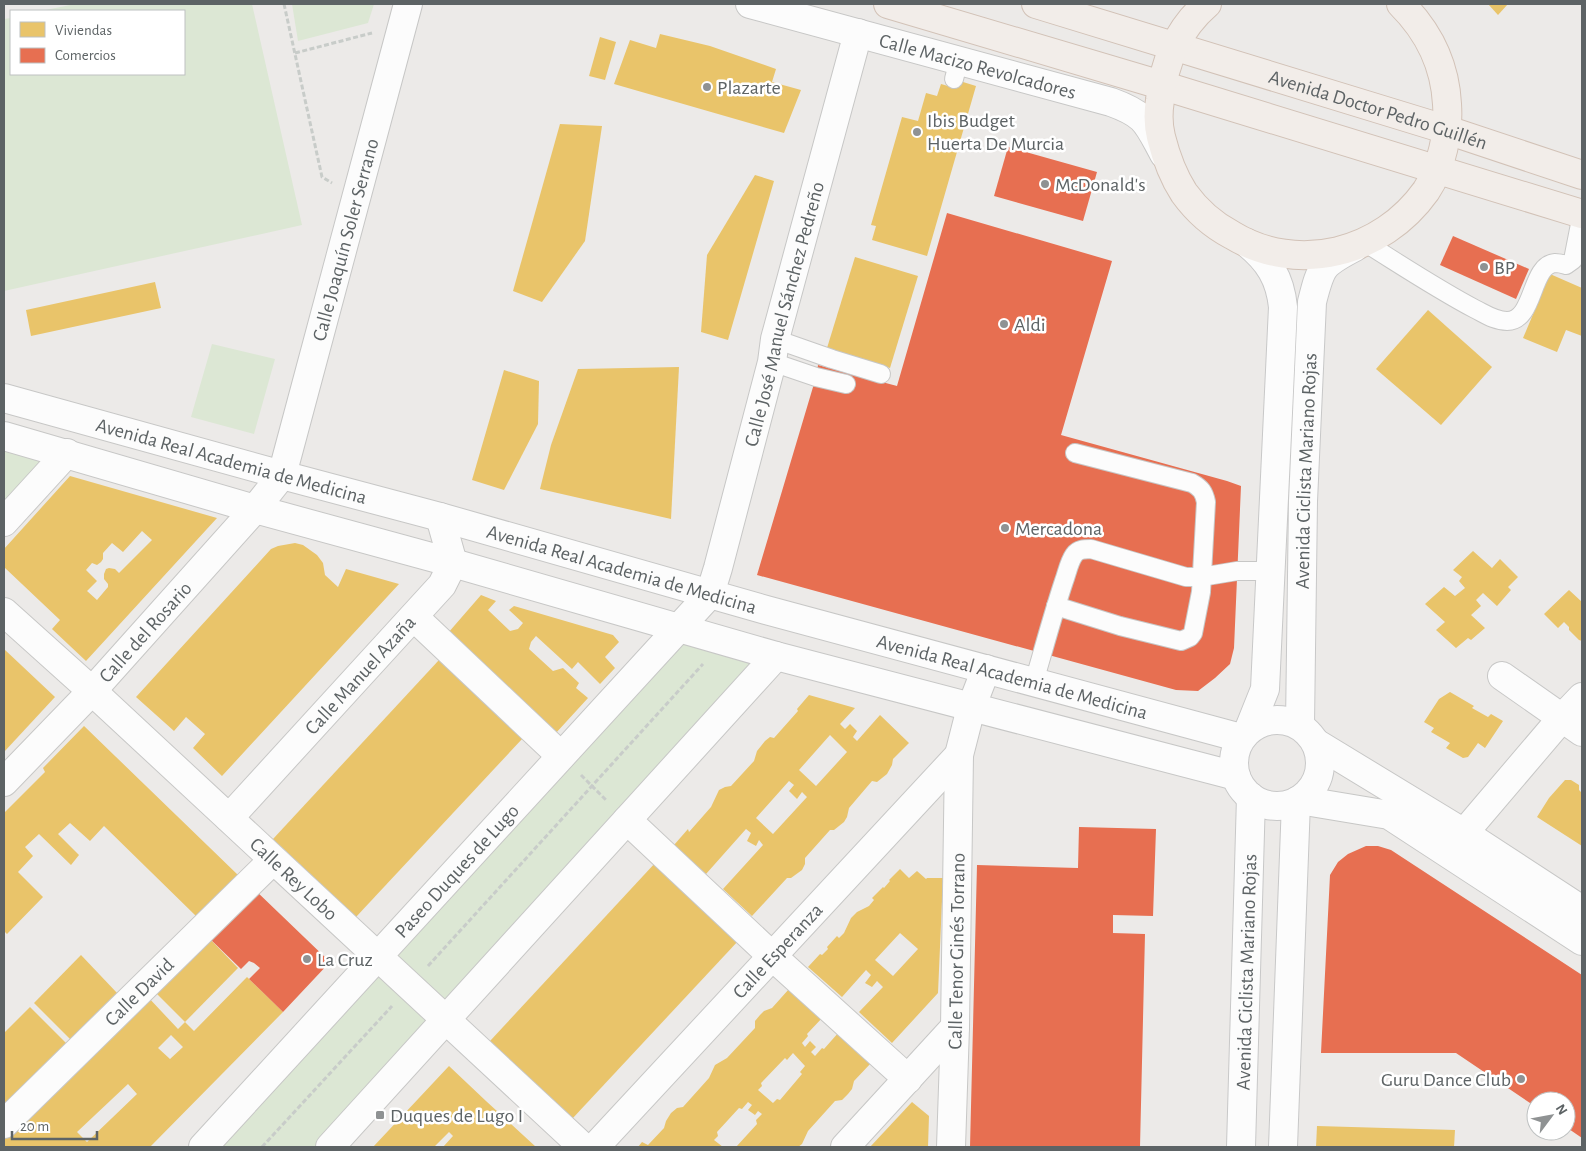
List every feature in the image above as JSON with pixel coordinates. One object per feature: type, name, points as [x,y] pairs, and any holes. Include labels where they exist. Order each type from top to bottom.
[{"type":"main road","points":[[888,4],[1161,84],[1582,214]]},
{"type":"main road","name":"Avenida Doctor Pedro Guillén","points":[[1036,4],[1447,130],[1582,175]]},
{"type":"main road","points":[[1207,4],[1188,23],[1173,46],[1161,84],[1159,107],[1160,131],[1165,152],[1185,193],[1216,226],[1256,247],[1277,253],[1300,256],[1321,255],[1345,250],[1382,233],[1399,220],[1427,190],[1436,170],[1443,151],[1447,130],[1447,90],[1435,50],[1412,15],[1401,4]]},
{"type":"street","name":"Calle Macizo Revolcadores","points":[[750,4],[858,33],[956,70],[1112,102],[1134,111],[1147,123],[1174,173]]},
{"type":"street","points":[[1407,4],[1424,32]]},
{"type":"street","name":"Calle Joaquín Soler Serrano","points":[[282,475],[406,15]]},
{"type":"street","name":"Calle José Manuel Sánchez Pedreño","points":[[710,594],[858,33]]},
{"type":"street","name":"Avenida Ciclista Mariano Rojas","points":[[1308,734],[1303,501],[1312,302],[1319,275],[1324,267],[1330,261],[1364,242]]},
{"type":"street","name":"Avenida Ciclista Mariano Rojas","points":[[1245,734],[1265,689],[1284,307],[1282,294],[1272,269],[1265,259],[1246,243]]},
{"type":"street","name":"Avenida Real Academia de Medicina","points":[[4,398],[440,517],[766,610],[1034,682],[1245,734]]},
{"type":"street","name":"Avenida Real Academia de Medicina","points":[[4,436],[67,453],[255,510],[453,563],[776,656],[971,708],[1244,787]]},
{"type":"street","points":[[4,522],[67,453]]},
{"type":"street","name":"Calle del Rosario","points":[[4,782],[92,691],[255,510],[282,475]]},
{"type":"street","points":[[440,517],[453,563]]},
{"type":"street","name":"Calle Manuel Azaña","points":[[229,818],[414,617],[442,584],[453,563]]},
{"type":"street","name":"Paseo Duques de Lugo","points":[[203,1147],[710,594]]},
{"type":"street","points":[[330,1147],[776,656],[766,610]]},
{"type":"street","name":"Calle Rey Lobo","points":[[4,612],[92,691],[583,1147]]},
{"type":"street","points":[[414,617],[561,756]]},
{"type":"street","name":"Calle Tenor Ginés Torrano","points":[[951,1147],[955,1027],[959,755],[971,708],[986,669]]},
{"type":"street","points":[[1502,676],[1572,725]]},
{"type":"street","points":[[1464,833],[1572,725],[1582,696]]},
{"type":"street","points":[[1308,734],[1320,754],[1321,764],[1319,776],[1308,794],[1284,806],[1273,806],[1262,803],[1244,787],[1234,763],[1236,750],[1245,734],[1261,722],[1274,719],[1288,720],[1582,910]]},
{"type":"street","name":"Calle Esperanza","points":[[595,1147],[959,755]]},
{"type":"street","name":"Avenida Ciclista Mariano Rojas","points":[[1241,1147],[1244,787]]},
{"type":"street","points":[[1297,801],[1316,802],[1389,815],[1582,941]]},
{"type":"street","points":[[1283,1147],[1297,801]]},
{"type":"street","points":[[627,820],[772,956],[908,1079]]},
{"type":"street","name":"Calle David","points":[[4,1124],[273,860]]},
{"type":"street","points":[[845,1147],[955,1027]]},
{"type":"lane","points":[[1364,242],[1458,300],[1495,319],[1508,321],[1517,318],[1523,312],[1541,274],[1547,266],[1554,263],[1566,265],[1572,260],[1582,214]]},
{"type":"lane","points":[[773,350],[881,374]]},
{"type":"lane","points":[[773,350],[816,377],[846,384]]},
{"type":"lane","points":[[1056,606],[1120,626],[1181,641],[1186,640],[1193,633],[1201,592],[1206,502],[1205,496],[1199,487],[1192,483],[1075,453]]},
{"type":"lane","points":[[1034,682],[1056,606],[1073,556],[1078,551],[1091,549],[1186,577],[1201,578],[1237,571],[1271,571]]},
{"type":"lane","points":[[1440,848],[1464,833]]},
{"type":"path","points":[[284,4],[322,177],[356,198]]},
{"type":"path","points":[[295,53],[406,15]]},
{"type":"path","points":[[262,1147],[724,641]]},
{"type":"path","points":[[561,756],[627,820]]},
{"type":"green space","points":[[75,4],[252,4],[302,225],[4,291],[4,19],[10,18],[10,75],[185,75],[185,10],[46,10]]},
{"type":"green space","points":[[292,4],[374,4],[368,23],[298,41]]},
{"type":"green space","points":[[212,344],[275,359],[254,434],[191,417]]},
{"type":"green space","points":[[4,436],[67,453],[4,522]]},
{"type":"green space","points":[[679,628],[776,656],[330,1147],[203,1147]]},
{"type":"building: Viviendas","points":[[1488,4],[1508,4],[1498,15]]},
{"type":"building: Viviendas","name":"Plazarte","points":[[660,34],[710,46],[776,69],[772,82],[801,90],[784,133],[614,84],[630,40],[656,48]]},
{"type":"building: Viviendas","points":[[600,37],[616,42],[605,80],[589,76]]},
{"type":"building: Viviendas","points":[[950,78],[976,86],[927,256],[872,240],[876,226],[871,225],[902,117],[918,121],[926,93],[937,96],[941,84],[948,86]]},
{"type":"building: Viviendas","points":[[560,124],[602,126],[585,241],[542,302],[513,291]]},
{"type":"building: Viviendas","points":[[755,175],[774,181],[728,340],[701,332],[707,255]]},
{"type":"building: Viviendas","points":[[855,257],[918,276],[890,368],[827,348]]},
{"type":"building: Viviendas","points":[[1550,274],[1582,288],[1582,336],[1566,330],[1557,352],[1523,338]]},
{"type":"building: Viviendas","points":[[155,282],[161,308],[31,336],[26,310]]},
{"type":"building: Viviendas","points":[[1428,310],[1492,367],[1441,425],[1376,369]]},
{"type":"building: Viviendas","points":[[679,367],[671,519],[540,489],[551,445],[578,369]]},
{"type":"building: Viviendas","points":[[504,370],[539,381],[538,424],[504,490],[472,480]]},
{"type":"building: Viviendas","points":[[70,476],[217,518],[86,661],[52,629],[60,620],[4,567],[4,549]],"holes":[[[142,531],[152,540],[119,573],[115,569],[106,569],[104,579],[108,587],[97,600],[87,591],[97,581],[86,570],[92,563],[97,565],[101,562],[103,553],[112,543],[123,552]]]},
{"type":"building: Viviendas","points":[[295,543],[303,545],[317,555],[323,563],[325,575],[338,587],[346,569],[399,584],[222,776],[193,748],[205,734],[186,717],[174,731],[136,697],[271,549]]},
{"type":"building: Viviendas","points":[[1473,551],[1492,568],[1500,559],[1518,577],[1508,587],[1511,590],[1497,606],[1483,593],[1476,600],[1481,606],[1471,615],[1485,628],[1471,640],[1468,638],[1456,648],[1436,630],[1445,622],[1425,604],[1444,587],[1455,596],[1465,588],[1459,581],[1462,577],[1453,570]]},
{"type":"building: Viviendas","points":[[1569,590],[1582,602],[1582,641],[1569,630],[1569,627],[1564,622],[1558,628],[1544,614]]},
{"type":"building: Viviendas","points":[[481,595],[496,601],[488,610],[510,631],[518,629],[523,623],[509,610],[514,606],[613,635],[619,642],[605,657],[615,668],[600,684],[578,662],[572,669],[536,636],[531,642],[529,649],[553,671],[563,668],[579,683],[576,688],[588,698],[555,734],[448,633]]},
{"type":"building: Viviendas","points":[[4,649],[55,697],[4,752]]},
{"type":"building: Viviendas","points":[[439,660],[523,738],[356,917],[273,839]]},
{"type":"building: Viviendas","points":[[1450,692],[1488,717],[1491,714],[1503,721],[1485,748],[1478,743],[1468,757],[1463,758],[1446,748],[1450,743],[1431,732],[1434,728],[1424,722],[1439,699]]},
{"type":"building: Viviendas","points":[[809,695],[855,708],[840,724],[845,729],[850,724],[857,731],[853,737],[857,741],[880,715],[909,743],[893,759],[887,774],[877,782],[872,781],[849,808],[844,822],[834,830],[830,830],[805,858],[802,870],[791,878],[787,878],[752,916],[723,889],[763,845],[759,840],[756,846],[747,841],[751,833],[746,829],[706,874],[674,845],[688,829],[689,832],[711,807],[719,790],[731,786],[754,761],[757,751],[765,741],[770,737],[774,738],[798,711],[797,709]],"holes":[[[830,735],[847,752],[816,786],[799,770]],[[789,781],[794,785],[789,791],[797,799],[802,792],[807,797],[773,834],[756,818]]]},
{"type":"building: Viviendas","points":[[84,726],[238,875],[196,916],[104,826],[90,841],[70,823],[58,834],[79,855],[71,865],[39,834],[25,847],[33,856],[18,872],[43,897],[7,934],[4,931],[4,813],[45,772],[43,768]]},
{"type":"building: Viviendas","points":[[1565,780],[1571,780],[1579,785],[1579,790],[1582,793],[1582,846],[1537,817],[1549,798]]},
{"type":"building: Viviendas","points":[[656,862],[739,940],[572,1119],[490,1041]]},
{"type":"building: Viviendas","points":[[900,869],[909,878],[917,871],[926,879],[943,878],[938,993],[892,1043],[859,1012],[883,987],[877,981],[872,987],[865,983],[871,975],[866,970],[842,997],[808,967],[820,954],[822,955],[828,949],[827,947],[837,936],[839,938],[844,933],[851,918],[857,912],[869,906],[874,900],[872,898],[884,888]],"holes":[[[900,933],[918,949],[893,976],[875,960]]]},
{"type":"building: Viviendas","points":[[207,936],[238,968],[185,1022],[153,990]]},
{"type":"building: Viviendas","points":[[81,955],[118,994],[71,1040],[34,1003]]},
{"type":"building: Viviendas","points":[[247,977],[283,1012],[150,1147],[4,1147],[4,1135],[147,996],[178,1029],[185,1022],[194,1031]],"holes":[[[171,1035],[183,1047],[170,1059],[158,1048]],[[128,1084],[137,1094],[87,1142],[77,1132]]]},
{"type":"building: Viviendas","points":[[789,989],[823,1017],[807,1034],[808,1036],[802,1043],[805,1047],[810,1041],[816,1047],[811,1052],[815,1056],[839,1032],[871,1063],[854,1081],[852,1089],[848,1094],[842,1100],[835,1101],[808,1131],[802,1144],[798,1147],[736,1147],[757,1124],[756,1120],[762,1114],[758,1111],[755,1115],[748,1110],[752,1105],[748,1102],[742,1109],[739,1108],[717,1132],[718,1136],[714,1140],[723,1147],[638,1147],[642,1142],[648,1145],[664,1128],[671,1113],[677,1108],[683,1107],[709,1078],[715,1065],[727,1058],[755,1028],[755,1021],[764,1011],[772,1008]],"holes":[[[793,1053],[805,1066],[800,1072],[802,1074],[780,1100],[777,1099],[773,1103],[758,1090],[762,1086],[761,1083],[785,1058],[787,1060]]]},
{"type":"building: Viviendas","points":[[30,1007],[68,1045],[4,1107],[4,1033]]},
{"type":"building: Viviendas","points":[[449,1066],[536,1147],[443,1147],[453,1136],[449,1132],[434,1147],[373,1147]]},
{"type":"building: Viviendas","points":[[912,1102],[929,1116],[928,1147],[870,1147]]},
{"type":"building: Viviendas","points":[[1317,1126],[1455,1130],[1454,1147],[1316,1147]]},
{"type":"building: Comercios","name":"McDonald's","points":[[1008,147],[1097,172],[1083,221],[994,196]]},
{"type":"building: Comercios","name":"Mercadona","points":[[947,213],[1112,261],[1061,435],[1241,486],[1234,648],[1230,664],[1198,691],[1176,690],[757,575],[818,365],[897,386]]},
{"type":"building: Comercios","name":"BP","points":[[1453,236],[1529,269],[1516,299],[1440,265]]},
{"type":"building: Comercios","points":[[1079,827],[1156,829],[1153,916],[1113,915],[1113,933],[1145,934],[1140,1147],[970,1147],[977,865],[1078,868]]},
{"type":"building: Comercios","points":[[1366,846],[1378,846],[1391,850],[1582,975],[1582,1138],[1576,1134],[1576,1091],[1526,1091],[1526,1100],[1456,1053],[1321,1053],[1330,875],[1338,862],[1348,854]]},
{"type":"building: Comercios","points":[[254,889],[330,962],[283,1012],[249,979],[260,968],[249,961],[241,969],[207,936]]},
{"type":"place","name":"Plazarte","points":[[707,87]]},
{"type":"place","name":"Ibis Budget Huerta De Murcia","points":[[917,132]]},
{"type":"place","name":"McDonald's","points":[[1045,184]]},
{"type":"place","name":"BP","points":[[1484,267]]},
{"type":"place","name":"Aldi","points":[[1004,324]]},
{"type":"place","name":"Mercadona","points":[[1005,528]]},
{"type":"place","name":"La Cruz","points":[[307,959]]},
{"type":"place","name":"Guru Dance Club","points":[[1521,1079]]},
{"type":"place","name":"Duques de Lugo I","points":[[380,1115]]}]
